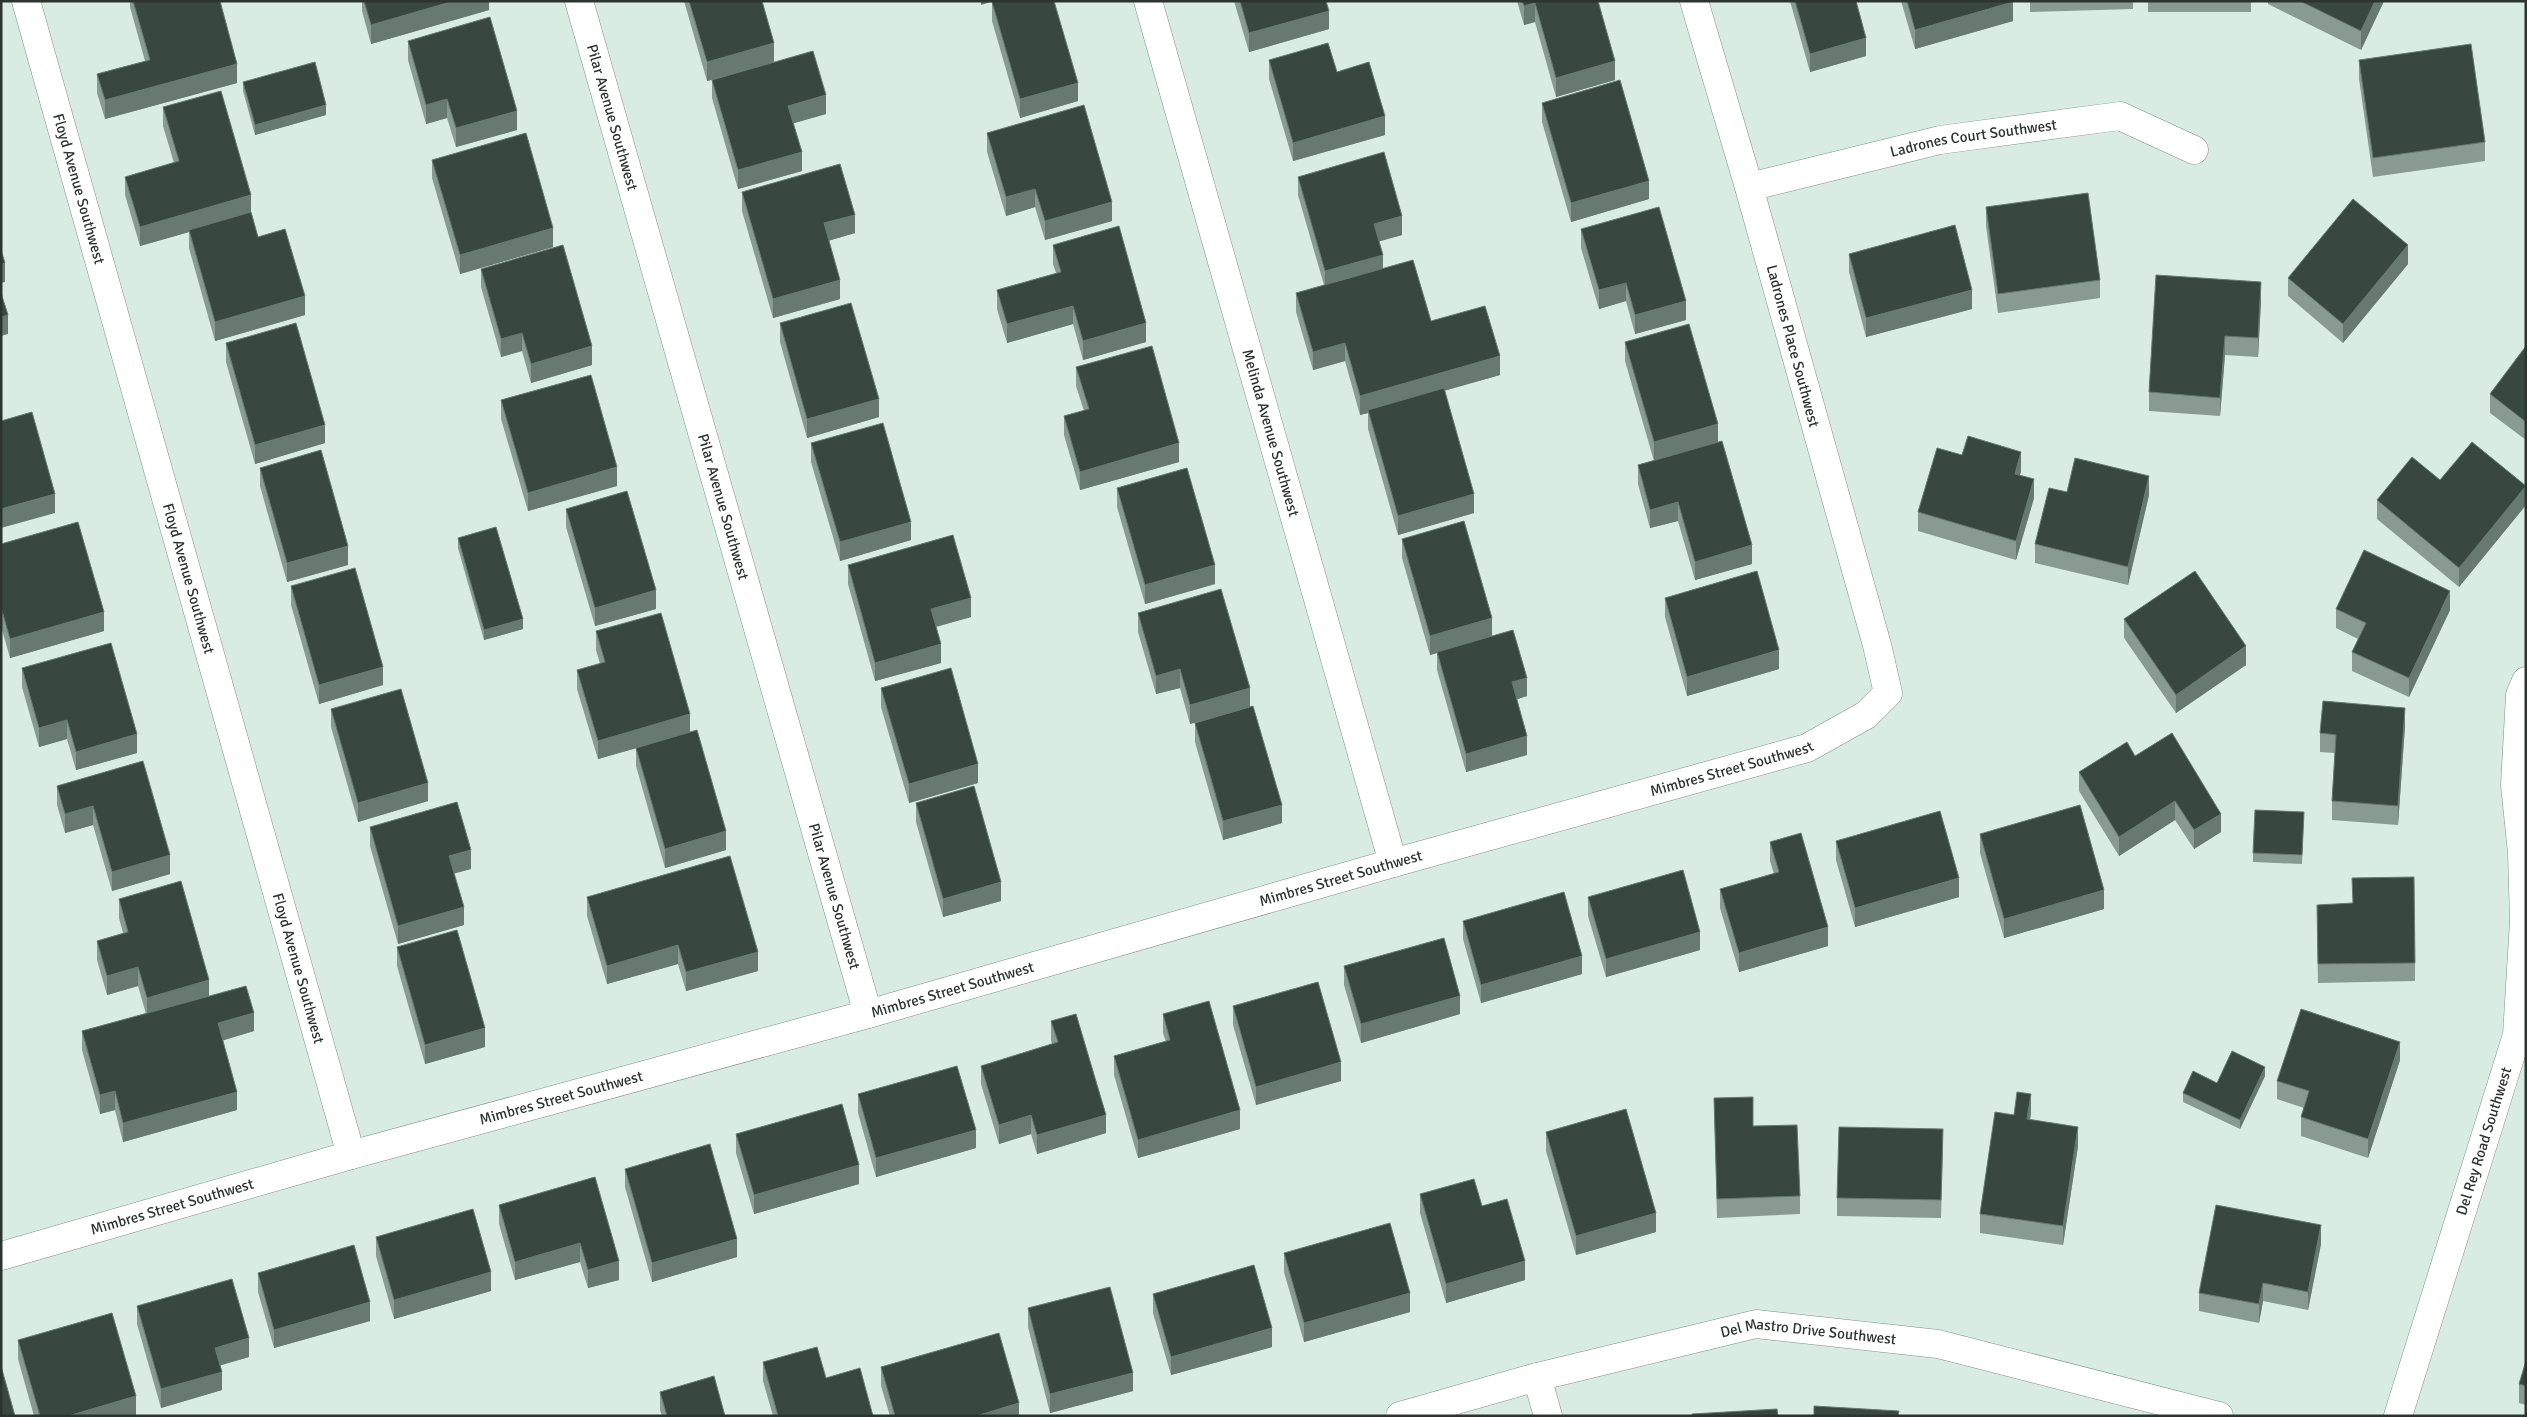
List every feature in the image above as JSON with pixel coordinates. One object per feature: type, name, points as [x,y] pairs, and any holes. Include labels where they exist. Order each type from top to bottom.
[{"type":"street","name":"Floyd Avenue Southwest","points":[[26,1],[351,1155]]},
{"type":"street","name":"Pilar Avenue Southwest","points":[[579,1],[868,1014]]},
{"type":"street","name":"Melinda Avenue Southwest","points":[[1148,1],[1393,863]]},
{"type":"street","name":"Ladrones Place Southwest","points":[[1694,1],[1749,187],[1888,693]]},
{"type":"street","name":"Ladrones Court Southwest","points":[[1749,187],[1940,140],[2120,116],[2194,150]]},
{"type":"street","name":"Del Rey Road Southwest","points":[[2398,1416],[2521,1037],[2524,921],[2522,853],[2515,785],[2520,695],[2526,681]]},
{"type":"street","name":"Mimbres Street Southwest","points":[[1,1256],[351,1155],[868,1014],[1393,863],[1807,748],[1866,715],[1888,693]]},
{"type":"street","name":"Del Mastro Drive Southwest","points":[[1400,1416],[1537,1377],[1756,1324],[1938,1344],[2219,1416]]},
{"type":"street","points":[[1537,1377],[1548,1416]]},
{"type":"building","points":[[133,1],[220,1],[237,64],[105,100],[97,74],[150,60]]},
{"type":"building","points":[[364,1],[454,1],[371,25]]},
{"type":"building","points":[[689,1],[762,1],[774,43],[707,62]]},
{"type":"building","points":[[1054,1],[1078,83],[1020,99],[992,2]]},
{"type":"building","points":[[1240,1],[1326,1],[1329,11],[1249,33]]},
{"type":"building","points":[[1522,1],[1598,1],[1615,61],[1556,78],[1535,3],[1524,6]]},
{"type":"building","points":[[1795,1],[1856,1],[1866,38],[1810,54]]},
{"type":"building","points":[[1907,1],[2013,1],[2013,2],[1915,30]]},
{"type":"building","points":[[2300,1],[2375,1],[2361,31]]},
{"type":"building","points":[[490,17],[517,111],[456,128],[447,99],[426,105],[408,41]]},
{"type":"building","points":[[1328,43],[1337,72],[1369,62],[1385,116],[1293,143],[1269,60]]},
{"type":"building","points":[[2471,44],[2485,142],[2373,158],[2359,60]]},
{"type":"building","points":[[813,51],[826,95],[788,106],[802,152],[738,170],[712,80]]},
{"type":"building","points":[[315,62],[326,105],[255,125],[243,82]]},
{"type":"building","points":[[1620,80],[1649,181],[1571,203],[1542,103]]},
{"type":"building","points":[[221,91],[251,195],[140,227],[125,177],[179,161],[163,107]]},
{"type":"building","points":[[1084,105],[1112,202],[1045,221],[1035,189],[1006,197],[987,133]]},
{"type":"building","points":[[526,133],[553,228],[460,255],[432,160]]},
{"type":"building","points":[[1384,152],[1402,216],[1374,224],[1383,255],[1325,271],[1298,177]]},
{"type":"building","points":[[840,164],[855,215],[824,223],[840,280],[773,299],[742,192]]},
{"type":"building","points":[[2088,193],[2100,280],[1998,294],[1986,207]]},
{"type":"building","points":[[2353,199],[2408,245],[2343,324],[2288,278]]},
{"type":"building","points":[[1659,207],[1686,301],[1635,315],[1626,283],[1599,290],[1581,229]]},
{"type":"building","points":[[251,212],[258,237],[285,229],[305,296],[215,322],[189,230]]},
{"type":"building","points":[[1955,225],[1972,290],[1866,318],[1849,254]]},
{"type":"building","points":[[1119,226],[1146,323],[1083,341],[1073,306],[1007,324],[997,290],[1061,272],[1053,245]]},
{"type":"building","points":[[563,245],[592,346],[531,364],[522,333],[501,339],[481,269]]},
{"type":"building","points":[[1,250],[5,263],[1,264]]},
{"type":"building","points":[[1413,260],[1431,321],[1485,306],[1500,356],[1360,396],[1345,343],[1313,352],[1296,293]]},
{"type":"building","points":[[2156,275],[2261,282],[2258,338],[2225,336],[2220,398],[2149,392]]},
{"type":"building","points":[[1,293],[8,315],[1,317]]},
{"type":"building","points":[[851,303],[879,399],[807,419],[780,323]]},
{"type":"building","points":[[296,323],[325,425],[255,445],[226,343]]},
{"type":"building","points":[[1689,324],[1718,424],[1654,442],[1625,342]]},
{"type":"building","points":[[1152,346],[1179,443],[1080,472],[1064,416],[1089,409],[1076,367]]},
{"type":"building","points":[[2526,346],[2526,422],[2490,394]]},
{"type":"building","points":[[591,375],[617,467],[528,493],[501,400]]},
{"type":"building","points":[[1444,388],[1474,494],[1398,516],[1368,410]]},
{"type":"building","points":[[32,412],[55,494],[1,509],[1,421]]},
{"type":"building","points":[[883,423],[911,522],[840,542],[811,443]]},
{"type":"building","points":[[1968,436],[2021,452],[2015,474],[2034,479],[2016,541],[1918,512],[1937,448],[1962,455]]},
{"type":"building","points":[[1722,441],[1752,545],[1695,562],[1678,502],[1650,510],[1638,465]]},
{"type":"building","points":[[2472,442],[2526,486],[2459,568],[2377,500],[2412,457],[2440,480]]},
{"type":"building","points":[[321,450],[348,546],[287,563],[260,468]]},
{"type":"building","points":[[2075,458],[2149,476],[2128,567],[2035,544],[2049,488],[2067,492]]},
{"type":"building","points":[[1187,468],[1215,565],[1145,585],[1117,488]]},
{"type":"building","points":[[627,491],[656,590],[595,608],[566,509]]},
{"type":"building","points":[[1464,521],[1492,618],[1430,636],[1402,539]]},
{"type":"building","points":[[78,522],[104,612],[10,639],[1,607],[1,544]]},
{"type":"building","points":[[496,527],[523,619],[484,630],[458,538]]},
{"type":"building","points":[[953,535],[971,598],[931,609],[941,644],[875,663],[848,565]]},
{"type":"building","points":[[2364,550],[2450,591],[2409,678],[2352,652],[2366,623],[2336,609]]},
{"type":"building","points":[[355,568],[383,667],[319,685],[291,586]]},
{"type":"building","points":[[1757,571],[1779,650],[1687,677],[1665,598]]},
{"type":"building","points":[[2195,571],[2246,646],[2176,695],[2124,619]]},
{"type":"building","points":[[1221,589],[1250,688],[1190,705],[1180,669],[1156,676],[1138,613]]},
{"type":"building","points":[[661,613],[690,714],[598,741],[577,670],[605,662],[596,631]]},
{"type":"building","points":[[1513,630],[1527,678],[1512,682],[1527,736],[1466,754],[1437,652]]},
{"type":"building","points":[[111,643],[137,734],[76,752],[67,720],[39,728],[22,668]]},
{"type":"building","points":[[951,668],[978,764],[909,784],[881,688]]},
{"type":"building","points":[[401,689],[428,783],[358,803],[331,709]]},
{"type":"building","points":[[2323,701],[2405,708],[2398,806],[2332,801],[2336,735],[2320,733]]},
{"type":"building","points":[[1253,706],[1282,805],[1223,821],[1195,723]]},
{"type":"building","points":[[697,730],[726,831],[665,849],[636,748]]},
{"type":"building","points":[[2172,733],[2221,814],[2194,830],[2175,801],[2119,837],[2079,772],[2127,742],[2135,756]]},
{"type":"building","points":[[143,761],[170,855],[112,872],[93,806],[65,814],[57,786]]},
{"type":"building","points":[[974,786],[1001,882],[943,899],[916,803]]},
{"type":"building","points":[[457,802],[471,850],[449,856],[464,907],[398,926],[370,827]]},
{"type":"building","points":[[2080,805],[2104,890],[2004,919],[1980,834]]},
{"type":"building","points":[[2255,810],[2304,812],[2302,855],[2253,853]]},
{"type":"building","points":[[1940,811],[1959,878],[1855,908],[1836,841]]},
{"type":"building","points":[[1801,833],[1828,927],[1739,953],[1720,889],[1779,872],[1770,842]]},
{"type":"building","points":[[730,856],[758,952],[686,972],[678,945],[607,966],[587,897]]},
{"type":"building","points":[[1683,870],[1700,932],[1606,959],[1588,897]]},
{"type":"building","points":[[2414,877],[2415,963],[2318,964],[2317,905],[2353,903],[2352,878]]},
{"type":"building","points":[[181,881],[209,980],[147,998],[138,967],[107,976],[97,941],[128,932],[119,899]]},
{"type":"building","points":[[1564,892],[1582,956],[1481,985],[1463,921]]},
{"type":"building","points":[[457,930],[485,1028],[425,1045],[397,947]]},
{"type":"building","points":[[1444,938],[1460,996],[1361,1024],[1344,966]]},
{"type":"building","points":[[1318,982],[1341,1062],[1256,1087],[1233,1006]]},
{"type":"building","points":[[246,986],[254,1013],[218,1023],[237,1092],[123,1123],[115,1091],[100,1095],[82,1031]]},
{"type":"building","points":[[1209,1001],[1240,1110],[1138,1140],[1114,1056],[1170,1040],[1163,1014]]},
{"type":"building","points":[[2301,1009],[2400,1042],[2368,1139],[2301,1117],[2309,1091],[2277,1081]]},
{"type":"building","points":[[1076,1014],[1106,1115],[1037,1135],[1031,1115],[999,1125],[981,1066],[1058,1042],[1051,1021]]},
{"type":"building","points":[[2232,1051],[2265,1067],[2240,1120],[2183,1093],[2193,1071],[2217,1083]]},
{"type":"building","points":[[957,1066],[976,1130],[876,1158],[858,1094]]},
{"type":"building","points":[[2017,1092],[2031,1094],[2027,1119],[2078,1127],[2063,1226],[1980,1214],[1995,1112],[2014,1115]]},
{"type":"building","points":[[1753,1097],[1753,1126],[1797,1125],[1800,1196],[1717,1199],[1714,1098]]},
{"type":"building","points":[[842,1104],[859,1165],[754,1195],[736,1134]]},
{"type":"building","points":[[1626,1109],[1656,1213],[1576,1236],[1546,1132]]},
{"type":"building","points":[[1839,1127],[1943,1129],[1941,1200],[1837,1198]]},
{"type":"building","points":[[710,1144],[737,1239],[652,1263],[625,1169]]},
{"type":"building","points":[[595,1177],[619,1261],[588,1270],[580,1243],[515,1262],[499,1205]]},
{"type":"building","points":[[1474,1179],[1482,1206],[1507,1199],[1525,1261],[1446,1284],[1420,1194]]},
{"type":"building","points":[[2216,1205],[2321,1225],[2308,1292],[2263,1283],[2259,1304],[2199,1293]]},
{"type":"building","points":[[473,1209],[491,1272],[394,1300],[376,1237]]},
{"type":"building","points":[[1390,1223],[1410,1293],[1304,1323],[1284,1253]]},
{"type":"building","points":[[354,1245],[370,1302],[274,1330],[258,1273]]},
{"type":"building","points":[[1254,1265],[1272,1328],[1171,1357],[1153,1294]]},
{"type":"building","points":[[232,1279],[249,1338],[215,1348],[222,1372],[161,1389],[137,1306]]},
{"type":"building","points":[[1110,1287],[1133,1373],[1050,1394],[1028,1308]]},
{"type":"building","points":[[112,1313],[136,1396],[68,1416],[40,1416],[18,1340]]},
{"type":"building","points":[[999,1333],[1019,1403],[976,1416],[895,1416],[881,1367]]},
{"type":"building","points":[[817,1347],[826,1378],[860,1368],[873,1416],[778,1416],[763,1362]]},
{"type":"building","points":[[2526,1361],[2526,1386],[2519,1384]]},
{"type":"building","points":[[1,1366],[15,1416],[1,1416]]},
{"type":"building","points":[[714,1376],[725,1416],[667,1416],[660,1392]]},
{"type":"building","points":[[1814,1406],[1899,1411],[1898,1416],[1814,1416]]},
{"type":"building","points":[[1777,1409],[1778,1416],[1692,1416],[1692,1414]]}]
